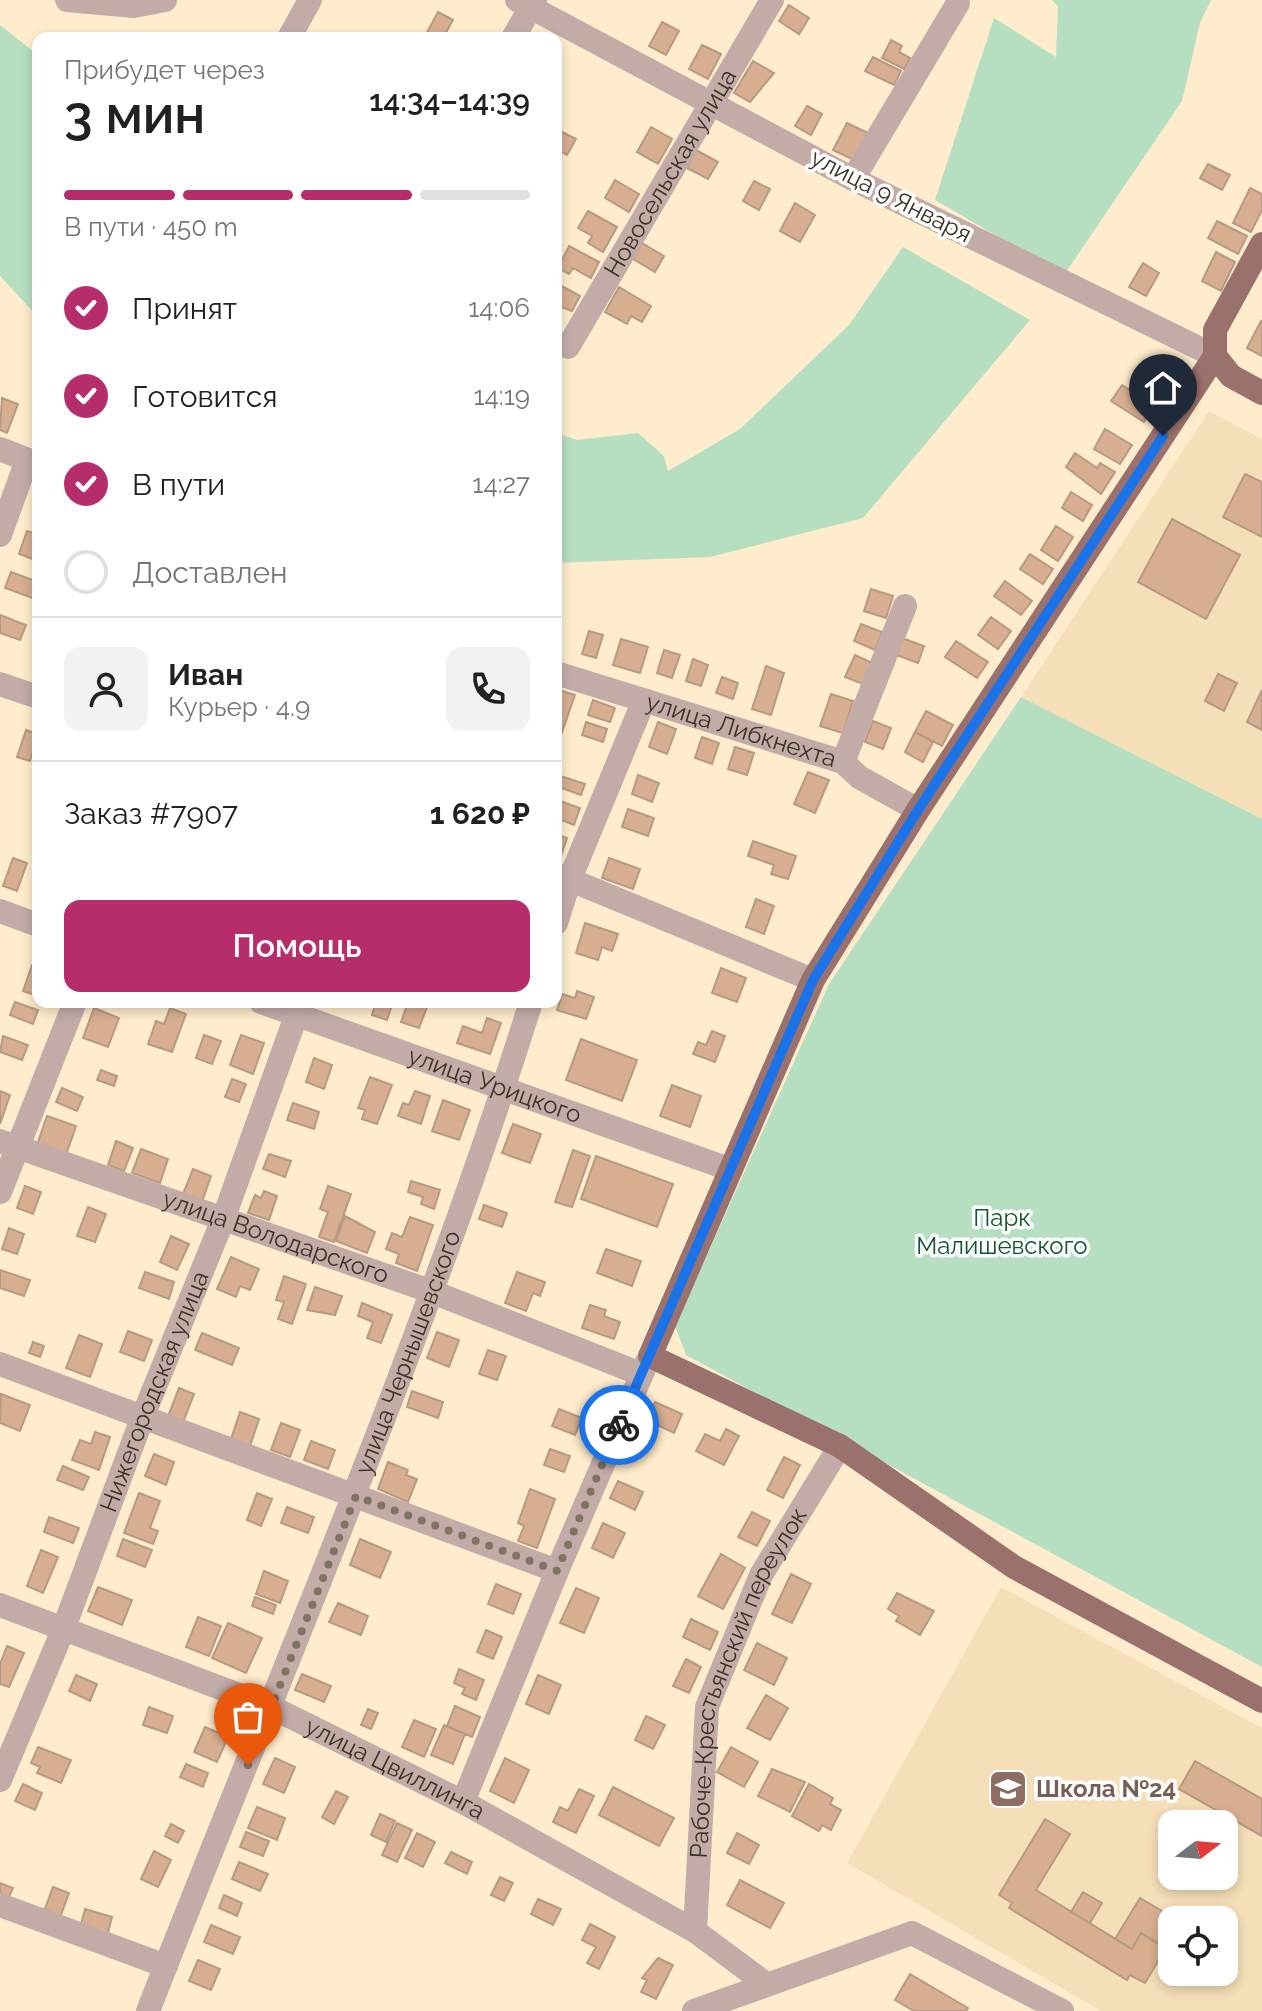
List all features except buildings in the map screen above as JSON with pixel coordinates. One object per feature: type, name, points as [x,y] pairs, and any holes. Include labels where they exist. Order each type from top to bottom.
[{"type":"main road","points":[[1262,244],[1215,330],[1215,356],[918,810],[813,980],[645,1365],[840,1446],[1014,1567],[1262,1701]]},
{"type":"main road","name":"улица 9 Января","points":[[1215,356],[1231,376],[1262,393]]},
{"type":"street","points":[[67,0],[134,6],[165,0]]},
{"type":"street","points":[[292,32],[310,0]]},
{"type":"street","name":"Новосельская улица","points":[[568,347],[772,0]]},
{"type":"street","points":[[516,32],[528,2]]},
{"type":"street","name":"улица 9 Января","points":[[528,2],[853,179],[1215,356]]},
{"type":"street","points":[[853,179],[958,3]]},
{"type":"street","points":[[0,449],[32,462],[0,535]]},
{"type":"street","points":[[843,762],[905,606]]},
{"type":"street","name":"улица Либкнехта","points":[[562,675],[843,762],[859,777],[918,810]]},
{"type":"street","points":[[0,684],[32,695]]},
{"type":"street","points":[[644,700],[563,876],[813,980]]},
{"type":"street","points":[[0,911],[32,923]]},
{"type":"street","points":[[0,1192],[10,1144],[72,1008]]},
{"type":"street","name":"улица Урицкого","points":[[299,1008],[729,1169]]},
{"type":"street","name":"Нижегородская улица","points":[[0,1780],[63,1630],[143,1416],[224,1217],[299,1008]]},
{"type":"street","name":"улица Чернышевского","points":[[148,2011],[356,1496],[504,1087],[529,1008]]},
{"type":"street","name":"улица Володарского","points":[[10,1144],[645,1365]]},
{"type":"street","points":[[0,1364],[557,1571]]},
{"type":"street","points":[[463,1802],[645,1365]]},
{"type":"street","name":"Рабоче-Крестьянский переулок","points":[[695,1931],[707,1707],[761,1575],[840,1446]]},
{"type":"street","name":"улица Цвиллинга","points":[[0,1605],[271,1707],[463,1802],[695,1931],[766,1984]]},
{"type":"street","points":[[0,1905],[166,1966]]},
{"type":"street","points":[[694,2011],[723,2008],[766,1984],[912,1933],[1062,2011]]},
{"type":"shaded area","points":[[1209,411],[1262,439],[1262,819],[1021,697]]},
{"type":"shaded area","name":"Школа №24","points":[[1001,1587],[1262,1728],[1262,2011],[1101,2011],[847,1863]]},
{"type":"green space","points":[[1052,0],[1211,0],[1200,23],[1182,101],[1064,275],[935,200],[994,18],[1056,57],[1058,6]]},
{"type":"green space","points":[[0,25],[32,50],[32,311],[0,276]]},
{"type":"green space","points":[[903,247],[1030,320],[863,518],[710,557],[562,563],[562,435],[577,440],[638,433],[664,456],[668,471],[740,429],[849,325]]},
{"type":"green space","name":"Парк Малишевского","points":[[1021,697],[1262,819],[1262,1667],[686,1355],[675,1326],[829,984]]},
{"type":"way so far","points":[[248,1765],[356,1496],[557,1571],[619,1425]]},
{"type":"place","name":"Школа №24","points":[[1008,1789]]},
{"type":"route","points":[[619,1425],[813,980],[918,810],[1163,436]]}]
